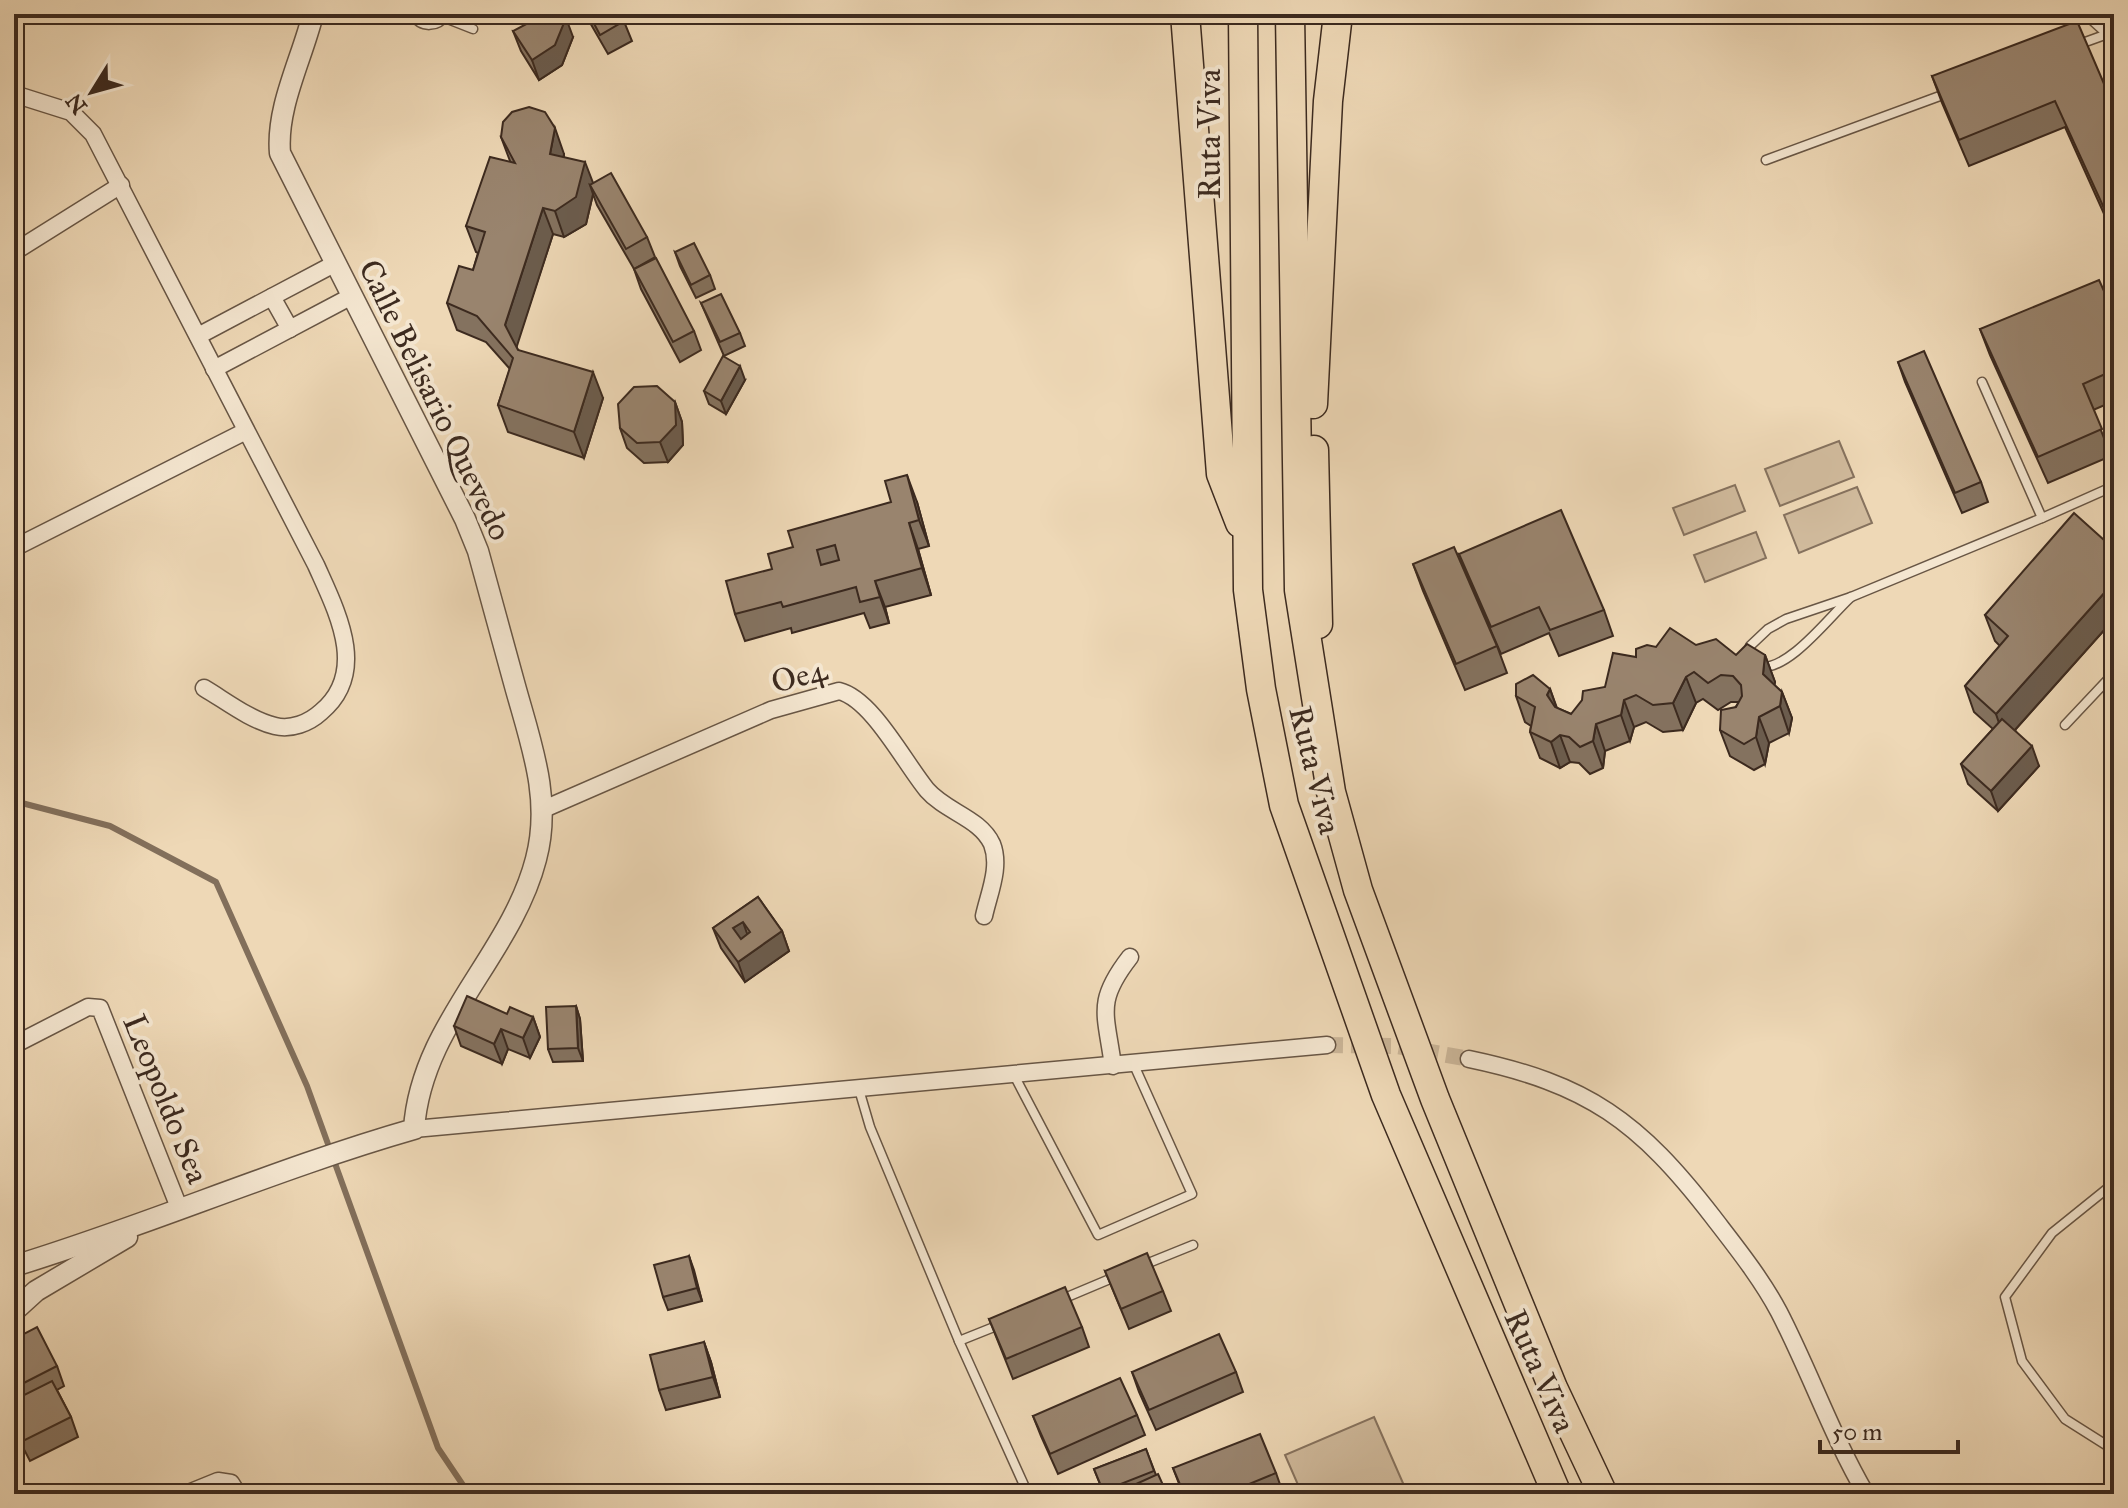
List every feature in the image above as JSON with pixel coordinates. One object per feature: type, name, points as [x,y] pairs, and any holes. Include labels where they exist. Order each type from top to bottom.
[{"type":"highway","points":[[1185,14],[1221,474],[1245,534]]},
{"type":"highway","name":"Ruta Viva","points":[[1243,14],[1245,534],[1248,590],[1261,689],[1284,805],[1316,905],[1386,1095],[1557,1494]]},
{"type":"highway","name":"Ruta Viva","points":[[1290,14],[1299,590],[1331,792],[1358,890],[1435,1099],[1553,1388],[1603,1494]]},
{"type":"highway","points":[[1317,693],[1319,589],[1312,398],[1328,101],[1338,14]]},
{"type":"street","name":"Calle Belisario Quevedo","points":[[313,14],[279,134],[280,153],[350,297],[465,519],[478,551],[538,769],[544,809],[536,859],[521,901],[436,1045],[424,1074],[414,1129]]},
{"type":"street","points":[[2091,14],[2113,32]]},
{"type":"street","points":[[14,94],[60,107],[83,120],[121,185],[316,565],[337,613],[347,652],[346,677],[335,700],[317,716],[299,725],[279,727],[263,722],[204,688]]},
{"type":"street","points":[[14,252],[121,185]]},
{"type":"street","points":[[198,336],[336,263]]},
{"type":"street","points":[[272,297],[290,329]]},
{"type":"street","points":[[214,369],[350,297]]},
{"type":"street","points":[[14,548],[246,431]]},
{"type":"street","name":"Oe4","points":[[544,809],[771,710],[839,691],[861,701],[931,794],[953,813],[976,823],[990,841],[997,860],[984,916]]},
{"type":"street","points":[[1113,1066],[1105,999],[1114,977],[1130,957]]},
{"type":"street","name":"Leopoldo Sea","points":[[14,1045],[88,1007],[100,1008],[180,1210]]},
{"type":"street","points":[[14,1266],[147,1224],[286,1168],[414,1129],[1327,1045]]},
{"type":"street","points":[[1469,1059],[1518,1069],[1593,1100],[1634,1128],[1666,1159],[1728,1237],[1777,1309],[1866,1494]]},
{"type":"street","points":[[14,1311],[36,1291],[147,1224]]},
{"type":"street","points":[[186,1494],[218,1481],[231,1483],[238,1494]]},
{"type":"lane","points":[[412,14],[422,24],[431,26],[446,16],[473,29]]},
{"type":"lane","points":[[2068,49],[2113,32]]},
{"type":"lane","points":[[1766,160],[1953,91]]},
{"type":"lane","points":[[1982,382],[2042,518]]},
{"type":"lane","points":[[1851,597],[1784,659],[1771,667],[1761,668],[1749,655],[1750,646],[1768,629],[2114,486]]},
{"type":"lane","points":[[2065,725],[2114,673]]},
{"type":"lane","points":[[1014,1075],[1098,1235],[1192,1194],[1134,1065]]},
{"type":"lane","points":[[858,1086],[870,1127],[959,1341],[1028,1494]]},
{"type":"lane","points":[[2114,1183],[2052,1233],[2005,1297],[2022,1361],[2065,1419],[2114,1450]]},
{"type":"lane","points":[[1047,1305],[1193,1245]]},
{"type":"lane","points":[[959,1341],[1003,1323]]},
{"type":"shaded area","points":[[1839,441],[1854,477],[1780,506],[1765,469]]},
{"type":"shaded area","points":[[1735,485],[1745,511],[1684,535],[1673,508]]},
{"type":"shaded area","points":[[1857,487],[1872,523],[1799,553],[1784,515]]},
{"type":"shaded area","points":[[1756,532],[1766,558],[1705,582],[1694,555]]},
{"type":"shaded area","points":[[1374,1417],[1406,1490],[1396,1494],[1302,1494],[1285,1455]]},
{"type":"building","points":[[533,14],[564,14],[566,18],[555,45],[532,60],[513,31],[532,21]]},
{"type":"building","points":[[589,14],[621,14],[624,21],[600,35]]},
{"type":"building","points":[[2077,21],[2114,107],[2114,230],[2055,101],[1959,140],[1932,76]]},
{"type":"building","points":[[529,107],[545,112],[555,128],[550,154],[585,162],[576,197],[555,211],[543,208],[505,325],[518,350],[593,372],[574,432],[498,405],[513,358],[477,316],[447,303],[459,266],[473,270],[485,232],[466,226],[490,157],[515,163],[501,137],[503,122],[512,112]]},
{"type":"building","points":[[611,173],[647,237],[626,249],[590,185]]},
{"type":"building","points":[[694,243],[710,275],[691,285],[675,252]]},
{"type":"building","points":[[656,258],[694,331],[673,342],[634,269]]},
{"type":"building","points":[[2099,280],[2114,313],[2114,370],[2083,384],[2102,429],[2038,457],[1980,329]]},
{"type":"building","points":[[721,294],[740,333],[720,342],[701,303]]},
{"type":"building","points":[[1924,351],[1981,482],[1955,493],[1898,362]]},
{"type":"building","points":[[723,356],[740,366],[721,401],[704,391]]},
{"type":"building","points":[[657,386],[675,402],[676,425],[660,442],[637,443],[620,428],[618,404],[634,387]]},
{"type":"building","points":[[907,475],[919,520],[909,523],[922,568],[875,581],[880,597],[860,602],[856,587],[783,607],[781,602],[735,614],[726,581],[772,569],[768,554],[793,547],[788,531],[891,502],[885,481]],"holes":[[[835,545],[839,560],[821,565],[817,550]]]},
{"type":"building","points":[[1561,510],[1604,610],[1550,630],[1539,607],[1491,627],[1459,554]]},
{"type":"building","points":[[2074,513],[2114,549],[2114,582],[1996,714],[1965,686],[2008,636],[1985,615]]},
{"type":"building","points":[[1454,547],[1497,646],[1456,664],[1413,564]]},
{"type":"building","points":[[1670,628],[1696,645],[1716,639],[1736,655],[1747,644],[1765,655],[1763,674],[1782,692],[1780,706],[1759,717],[1756,737],[1744,744],[1720,730],[1721,710],[1736,707],[1742,696],[1741,685],[1733,676],[1721,675],[1708,683],[1694,672],[1686,677],[1673,703],[1653,705],[1636,695],[1624,700],[1621,715],[1596,724],[1593,741],[1580,747],[1569,737],[1560,735],[1551,742],[1530,732],[1535,707],[1516,696],[1516,684],[1533,675],[1550,689],[1547,695],[1555,707],[1571,714],[1582,700],[1583,691],[1605,687],[1613,653],[1636,657],[1636,649],[1647,645],[1656,647]]},
{"type":"building","points":[[2002,719],[2032,746],[1991,791],[1961,764]]},
{"type":"building","points":[[758,897],[782,931],[738,962],[713,928]],"holes":[[[743,922],[750,932],[741,939],[733,928]]]},
{"type":"building","points":[[467,996],[507,1014],[510,1007],[533,1017],[523,1038],[501,1029],[494,1044],[454,1026]]},
{"type":"building","points":[[576,1006],[578,1048],[548,1049],[546,1007]]},
{"type":"building","points":[[1147,1253],[1163,1291],[1121,1309],[1105,1271]]},
{"type":"building","points":[[689,1256],[697,1288],[663,1297],[654,1265]]},
{"type":"building","points":[[1065,1287],[1082,1327],[1006,1359],[989,1319]]},
{"type":"building","points":[[37,1327],[57,1366],[14,1388],[14,1339]]},
{"type":"building","points":[[1219,1334],[1236,1372],[1149,1410],[1132,1372]]},
{"type":"building","points":[[704,1342],[713,1377],[659,1390],[650,1355]]},
{"type":"building","points":[[1120,1378],[1137,1415],[1050,1454],[1033,1416]]},
{"type":"building","points":[[52,1381],[71,1417],[23,1441],[14,1424],[14,1400]]},
{"type":"building","points":[[1260,1434],[1276,1473],[1225,1494],[1184,1494],[1173,1468]]},
{"type":"building","points":[[1146,1449],[1154,1471],[1103,1491],[1094,1469]]},
{"type":"building","points":[[1158,1474],[1167,1494],[1114,1494]]},
{"type":"waterway","points":[[14,801],[110,826],[216,882],[307,1086],[438,1448],[469,1494]]},
{"type":"tunnel","points":[[1327,1045],[1397,1046],[1469,1059]]}]
